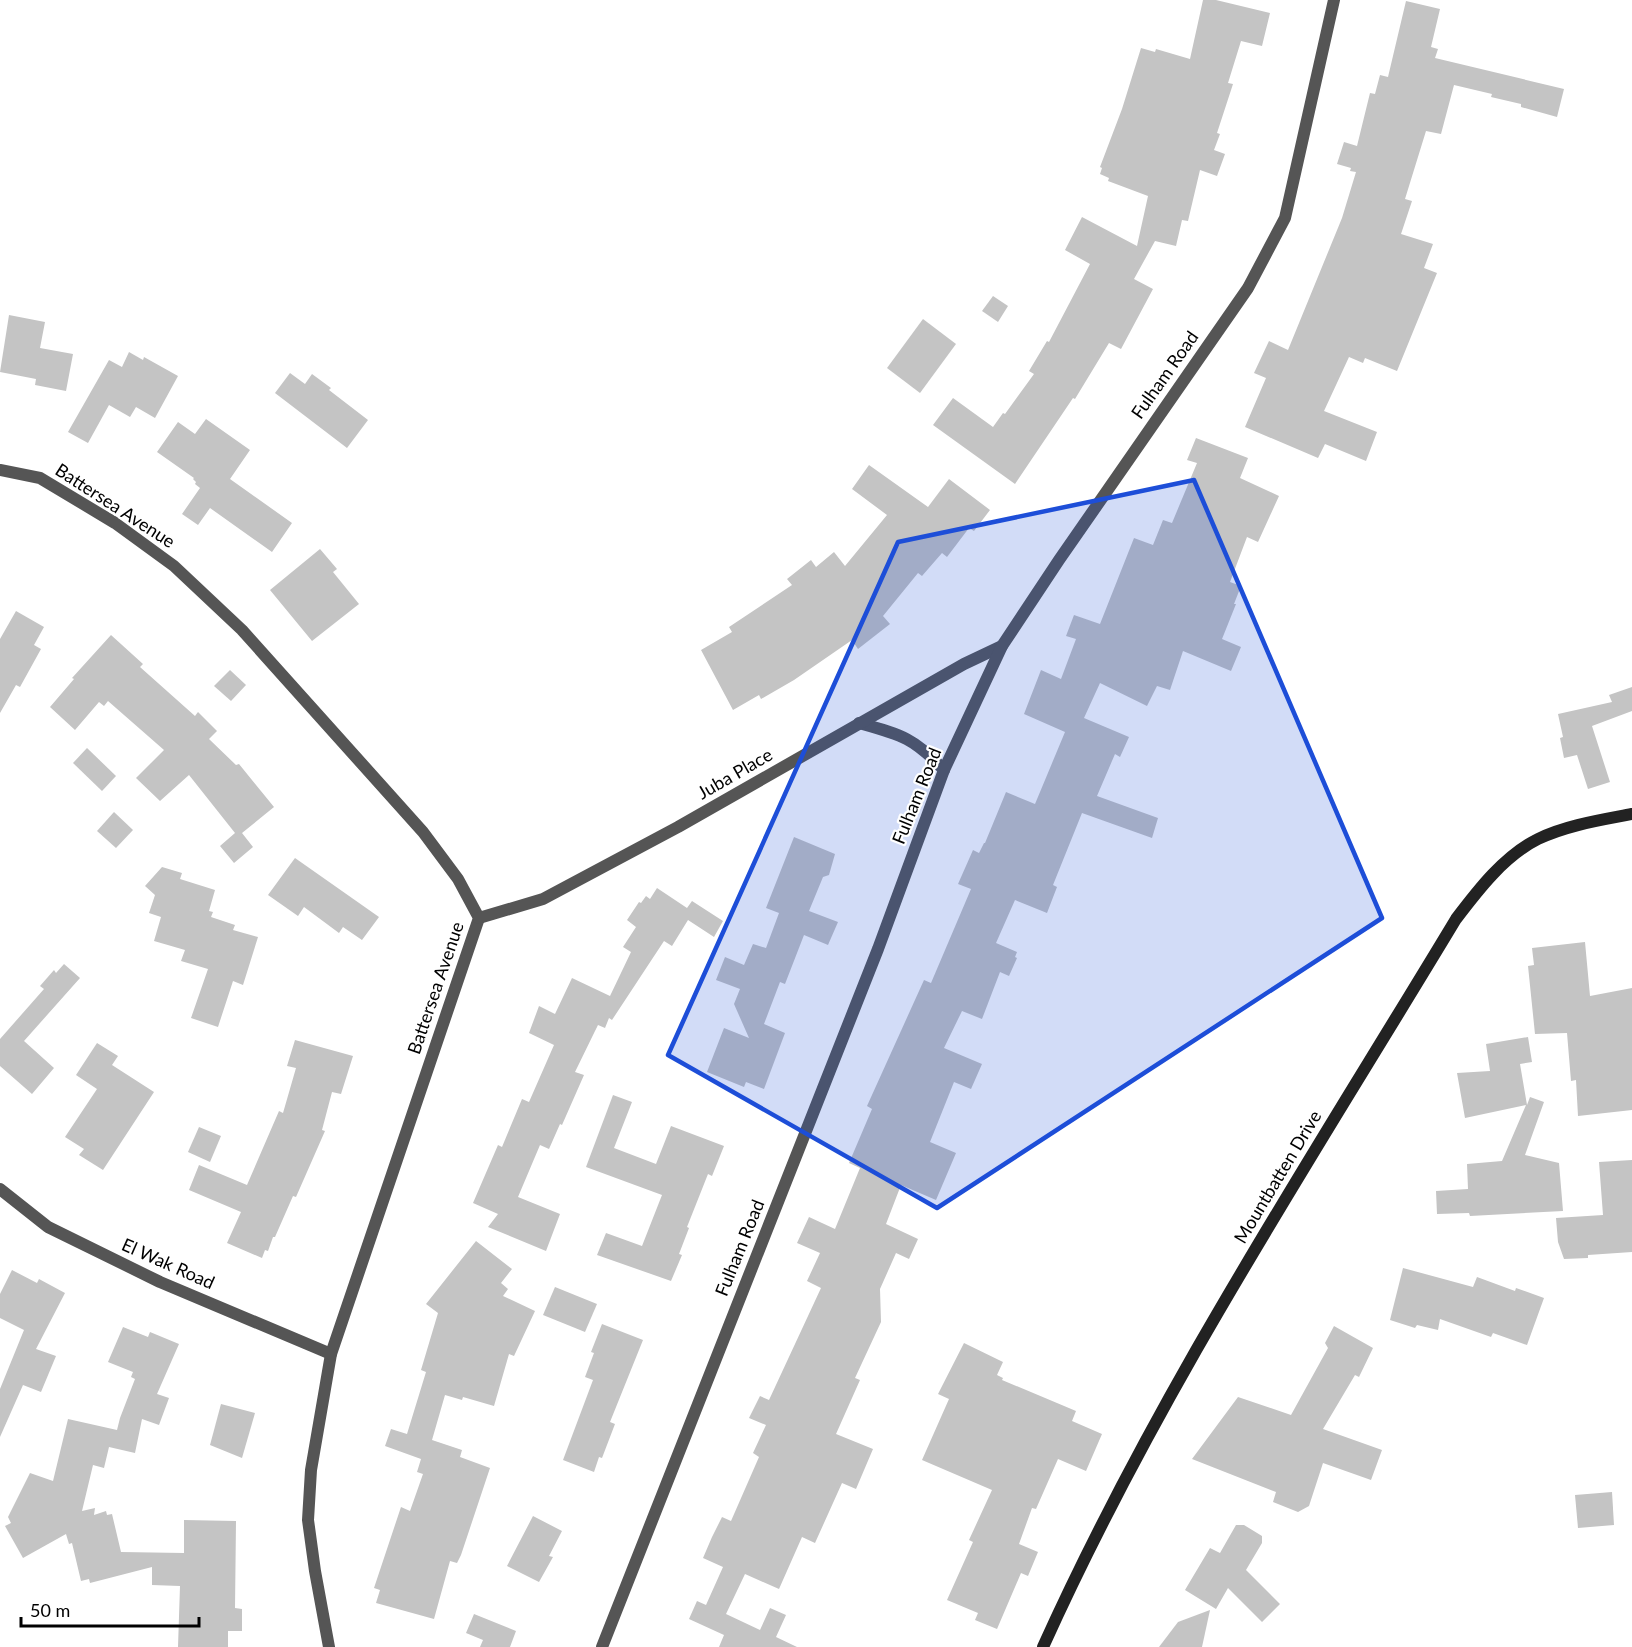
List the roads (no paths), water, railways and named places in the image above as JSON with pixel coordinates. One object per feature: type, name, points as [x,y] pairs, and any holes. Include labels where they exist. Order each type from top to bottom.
[{"type":"main road","name":"Mountbatten Drive","points":[[1043,1647],[1076,1573],[1160,1414],[1245,1266],[1456,919],[1495,873],[1515,854],[1539,838],[1587,823],[1632,814]]},
{"type":"street","name":"Fulham Road","points":[[602,1647],[878,949],[944,771],[1002,646],[1248,288],[1285,218],[1334,0]]},
{"type":"street","name":"Battersea Avenue","points":[[0,470],[39,478],[115,523],[174,566],[242,630],[423,832],[458,879],[479,918],[331,1354],[311,1470],[308,1520],[329,1647]]},
{"type":"street","name":"Juba Place","points":[[479,918],[543,898],[678,826],[964,664],[1002,646]]},
{"type":"street","points":[[859,723],[899,734],[916,743],[944,771]]},
{"type":"street","name":"El Wak Road","points":[[0,1189],[48,1227],[58,1232],[160,1282],[331,1354]]}]
